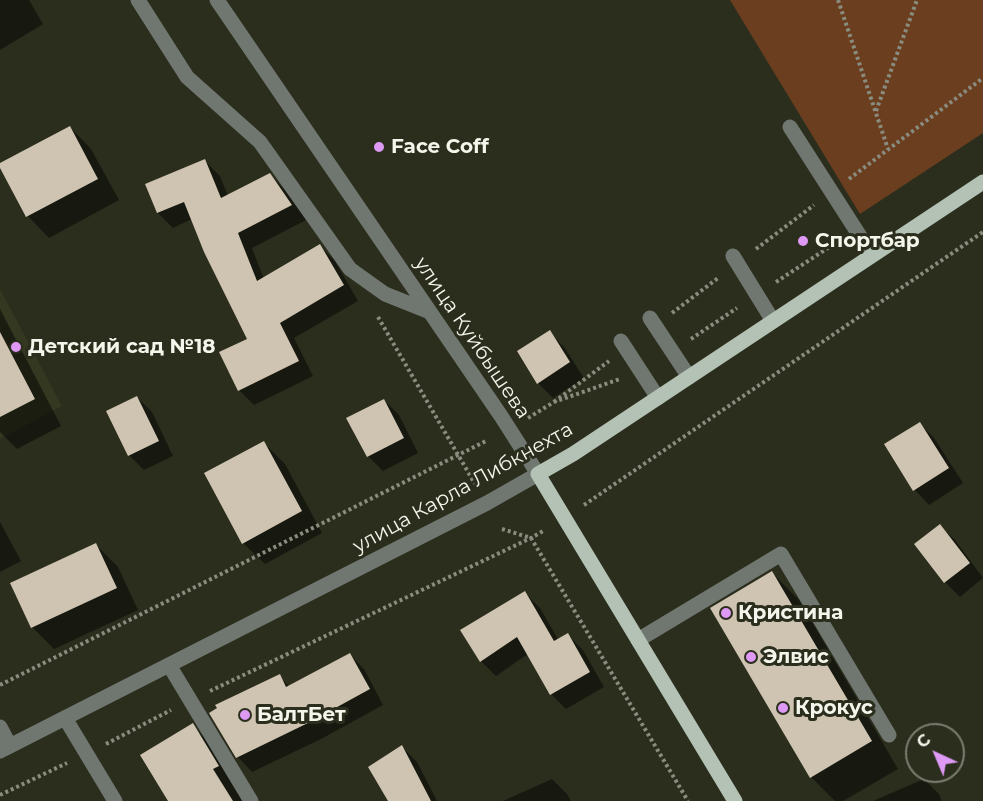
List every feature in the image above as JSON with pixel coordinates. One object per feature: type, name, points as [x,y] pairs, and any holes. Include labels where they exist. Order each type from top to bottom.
[{"type":"main road","name":"улица Карла Либкнехта","points":[[538,474],[573,454],[983,182]]},
{"type":"main road","name":"улица Куйбышева","points":[[538,474],[735,801]]},
{"type":"street","points":[[138,0],[187,77],[260,142],[350,269],[385,294],[430,312]]},
{"type":"street","name":"улица Куйбышева","points":[[217,0],[501,416],[538,474]]},
{"type":"street","points":[[790,127],[872,255]]},
{"type":"street","points":[[735,260],[773,321]]},
{"type":"street","points":[[650,318],[689,377]]},
{"type":"street","points":[[621,341],[658,398]]},
{"type":"street","name":"улица Карла Либкнехта","points":[[5,749],[487,503],[538,474]]},
{"type":"street","points":[[638,640],[781,554],[889,735]]},
{"type":"street","points":[[169,665],[251,801]]},
{"type":"street","points":[[65,718],[115,801]]},
{"type":"street","points":[[0,727],[5,749]]},
{"type":"path","points":[[838,0],[888,149]]},
{"type":"path","points":[[876,112],[917,0]]},
{"type":"path","points":[[680,307],[735,260],[983,78]]},
{"type":"path","points":[[673,351],[855,230]]},
{"type":"path","points":[[584,505],[983,232]]},
{"type":"path","points":[[374,310],[477,487]]},
{"type":"path","points":[[526,419],[554,402],[598,369]]},
{"type":"path","points":[[554,402],[641,372]]},
{"type":"path","points":[[0,685],[486,441]]},
{"type":"path","points":[[502,529],[531,538],[688,801]]},
{"type":"path","points":[[0,795],[545,530]]},
{"type":"shaded area","points":[[730,0],[983,0],[983,133],[860,214]]},
{"type":"shaded area","name":"Детский сад №18","points":[[0,289],[62,406],[0,439]]},
{"type":"building","points":[[70,126],[98,179],[26,217],[0,168],[0,163]]},
{"type":"building","points":[[205,159],[221,198],[270,173],[292,205],[238,233],[257,281],[320,244],[344,285],[280,323],[299,361],[238,391],[219,352],[247,339],[204,252],[184,202],[157,213],[145,184]]},
{"type":"building","points":[[550,330],[570,362],[537,384],[517,351]]},
{"type":"building","points":[[0,332],[35,399],[0,417]]},
{"type":"building","points":[[137,396],[159,441],[128,456],[106,411]]},
{"type":"building","points":[[384,399],[404,438],[367,457],[346,418]]},
{"type":"building","points":[[920,422],[949,468],[913,491],[884,444]]},
{"type":"building","points":[[264,441],[302,511],[242,544],[204,473]]},
{"type":"building","points":[[940,524],[970,563],[944,583],[914,544]]},
{"type":"building","points":[[96,543],[117,588],[31,628],[10,583]]},
{"type":"building","points":[[772,571],[872,741],[810,778],[710,608]]},
{"type":"building","points":[[525,591],[554,641],[568,633],[590,672],[550,695],[517,637],[480,662],[460,630]]},
{"type":"building","points":[[350,653],[370,689],[308,723],[236,758],[209,713],[217,708],[215,705],[280,674],[286,687]]},
{"type":"building","points":[[193,723],[219,766],[213,769],[233,801],[168,801],[140,755]]},
{"type":"building","points":[[402,745],[431,801],[388,801],[368,767]]},
{"type":"place","name":"Face Coff","points":[[379,147]]},
{"type":"place","name":"Спортбар","points":[[803,241]]},
{"type":"place","name":"Детский сад №18","points":[[16,347]]},
{"type":"place","name":"Кристина","points":[[726,613]]},
{"type":"place","name":"Элвис","points":[[751,657]]},
{"type":"place","name":"Крокус","points":[[783,708]]},
{"type":"place","name":"БалтБет","points":[[245,715]]}]
